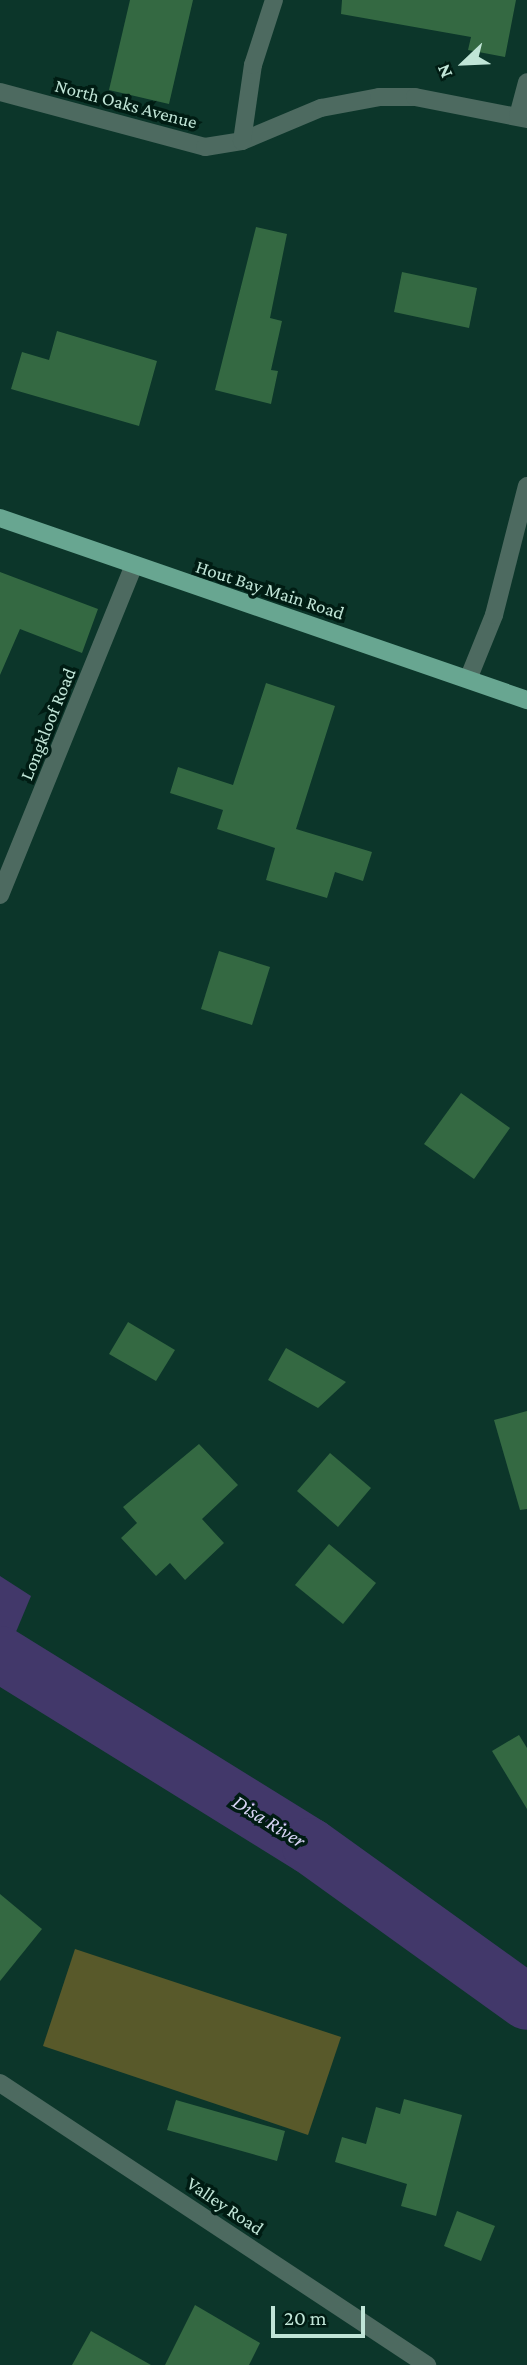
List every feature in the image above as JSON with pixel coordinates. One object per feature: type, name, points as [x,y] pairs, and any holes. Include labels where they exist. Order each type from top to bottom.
[{"type":"main road","name":"Hout Bay Main Road","points":[[0,518],[133,568],[469,677],[527,700]]},
{"type":"street","points":[[242,141],[253,65],[274,0]]},
{"type":"street","name":"North Oaks Avenue","points":[[0,92],[205,147],[242,141],[321,108],[379,97],[415,97],[523,118],[527,82]]},
{"type":"street","points":[[469,677],[494,615],[527,486]]},
{"type":"street","name":"Longkloof Road","points":[[0,895],[133,568]]},
{"type":"street","name":"Valley Road","points":[[0,2083],[427,2365]]},
{"type":"shaded area","points":[[0,1576],[31,1596],[0,1670]]},
{"type":"shaded area","points":[[75,1949],[341,2037],[308,2135],[43,2046]]},
{"type":"building","points":[[130,0],[193,0],[169,104],[109,90]]},
{"type":"building","points":[[342,0],[516,0],[505,57],[468,50],[471,37],[341,14]]},
{"type":"building","points":[[256,227],[287,234],[270,318],[282,321],[271,370],[278,371],[271,404],[215,390]]},
{"type":"building","points":[[402,272],[477,288],[469,328],[394,312]]},
{"type":"building","points":[[57,331],[157,361],[139,426],[11,389],[22,352],[49,360]]},
{"type":"building","points":[[0,572],[98,609],[82,653],[20,629],[0,675]]},
{"type":"building","points":[[266,683],[335,706],[296,829],[372,852],[363,881],[335,872],[327,898],[266,880],[275,848],[217,829],[223,810],[170,793],[178,767],[233,785]]},
{"type":"building","points":[[219,951],[270,967],[252,1025],[201,1009]]},
{"type":"building","points":[[461,1093],[510,1128],[474,1179],[424,1144]]},
{"type":"building","points":[[128,1322],[175,1350],[156,1381],[109,1354]]},
{"type":"building","points":[[286,1348],[346,1382],[318,1408],[268,1380]]},
{"type":"building","points":[[527,1411],[527,1509],[520,1510],[494,1420]]},
{"type":"building","points":[[199,1444],[238,1485],[202,1519],[224,1543],[185,1580],[170,1563],[156,1576],[121,1538],[137,1523],[123,1507]]},
{"type":"building","points":[[330,1453],[371,1488],[338,1527],[297,1491]]},
{"type":"building","points":[[329,1544],[376,1583],[343,1624],[295,1585]]},
{"type":"building","points":[[519,1735],[527,1748],[527,1809],[492,1751]]},
{"type":"building","points":[[0,1894],[42,1929],[0,1981]]},
{"type":"building","points":[[404,2099],[462,2115],[436,2216],[401,2206],[407,2184],[335,2162],[342,2137],[366,2144],[376,2107],[400,2114]]},
{"type":"building","points":[[176,2100],[285,2131],[277,2161],[167,2130]]},
{"type":"building","points":[[457,2211],[495,2226],[481,2261],[444,2246]]},
{"type":"building","points":[[195,2305],[260,2343],[249,2365],[165,2365]]},
{"type":"building","points":[[91,2331],[151,2365],[72,2365]]},
{"type":"waterway","name":"Disa River","points":[[0,1654],[310,1846],[527,2002]]}]
